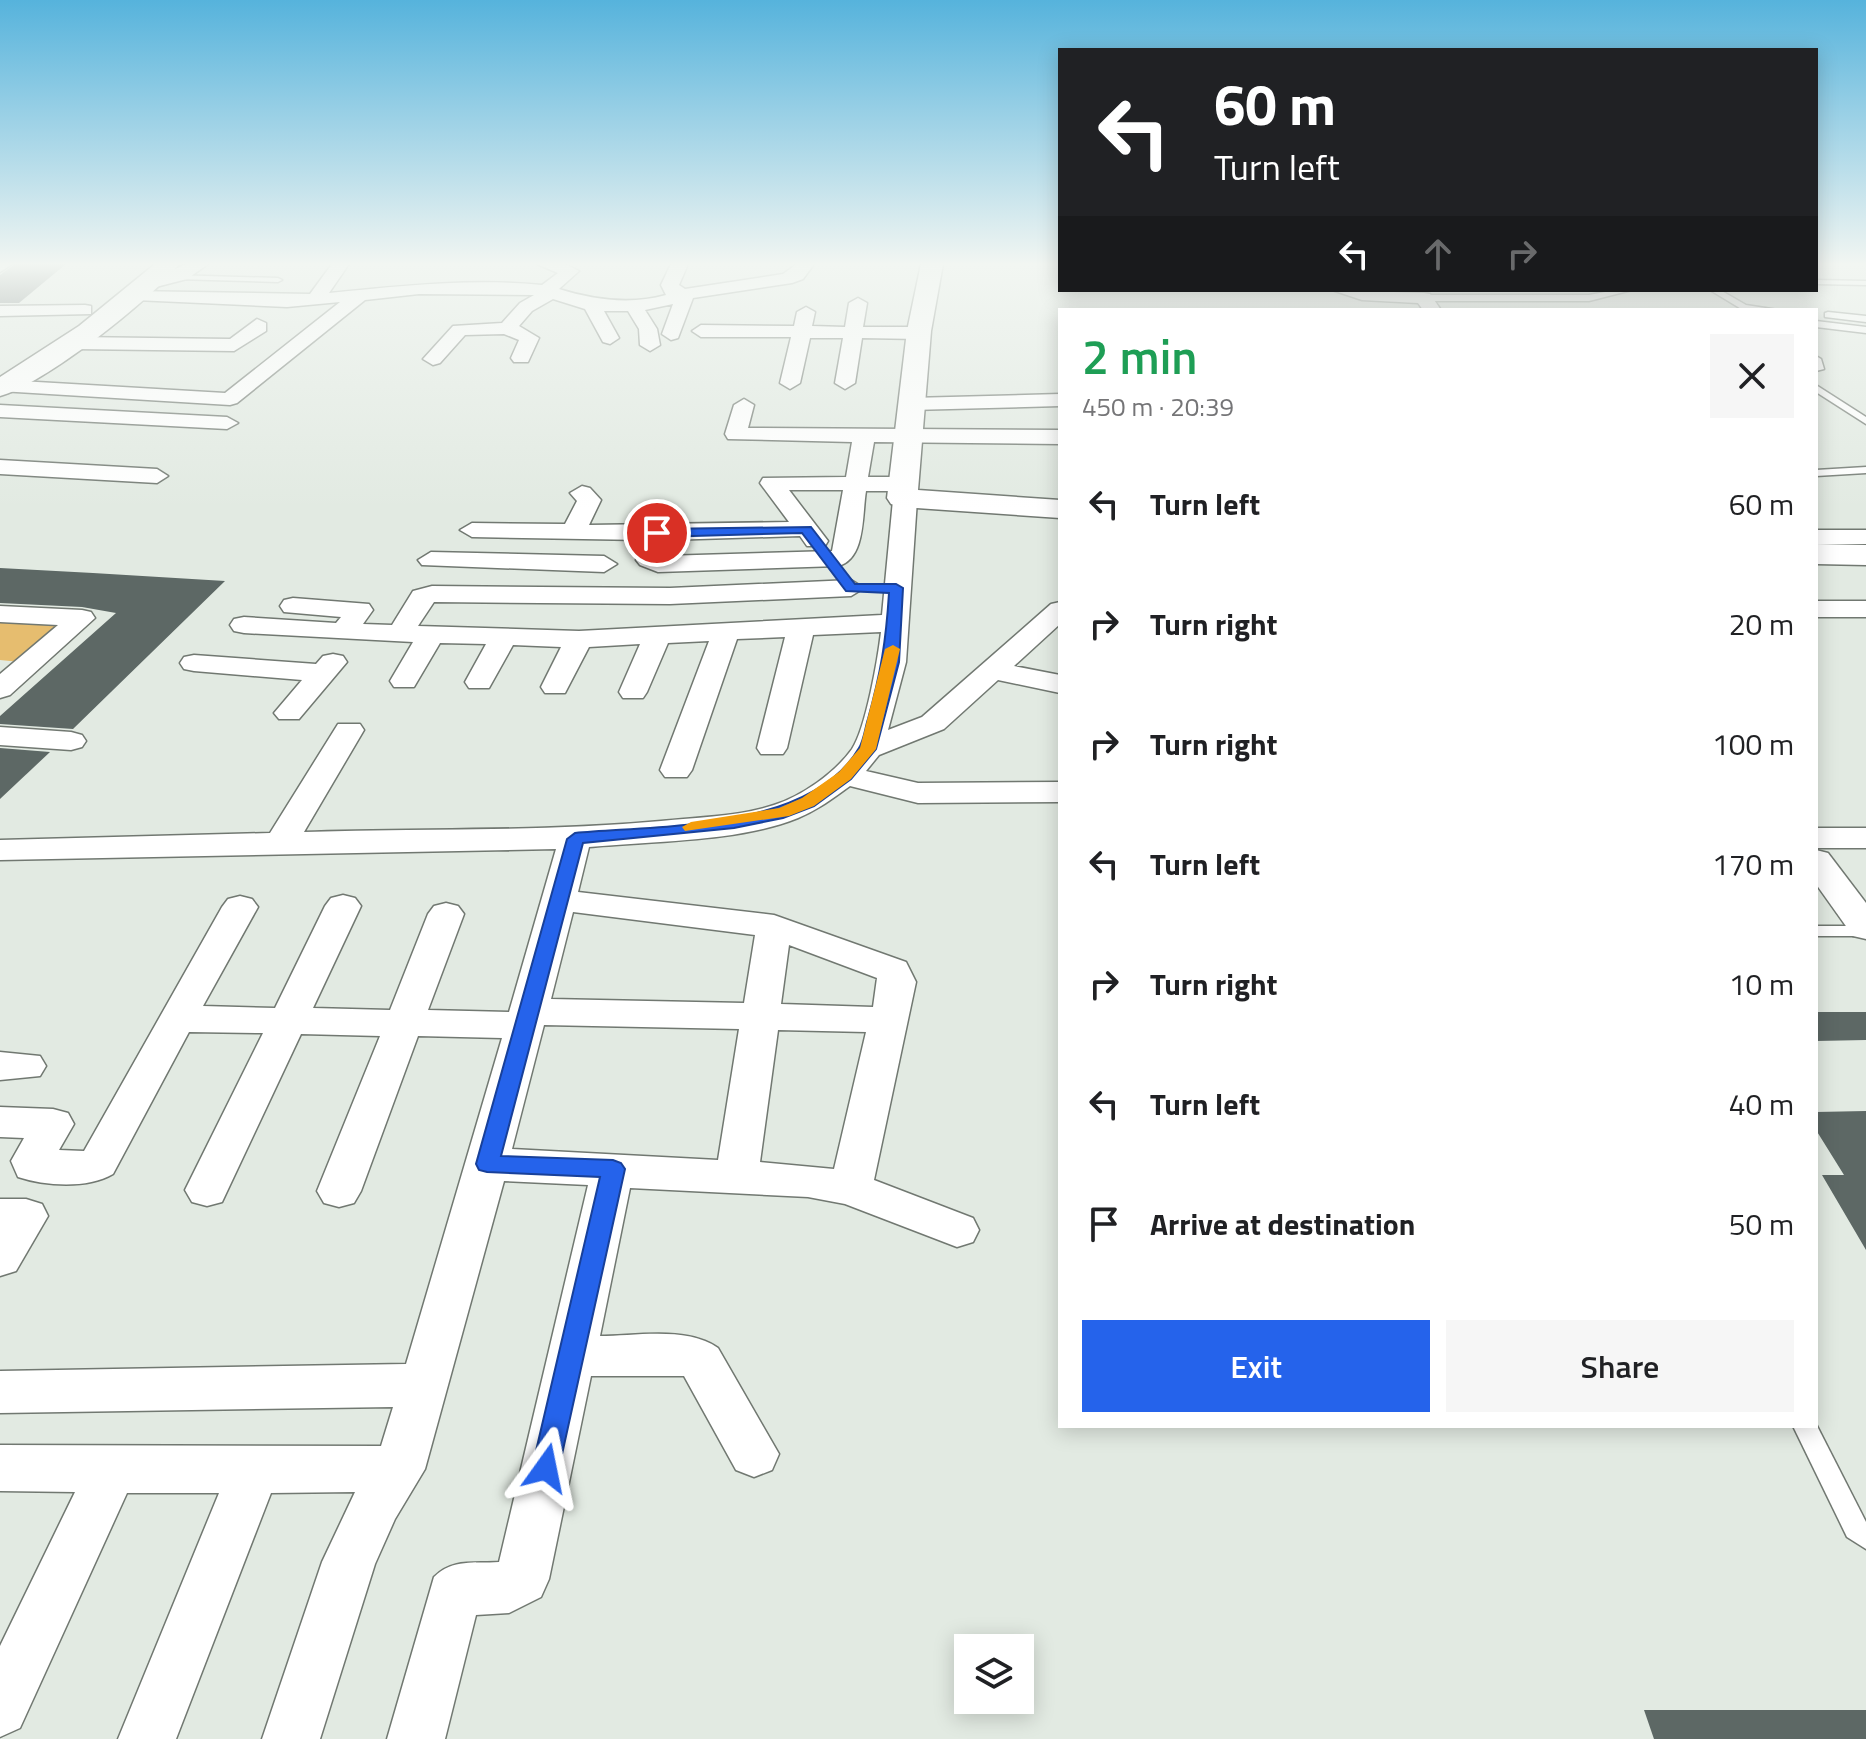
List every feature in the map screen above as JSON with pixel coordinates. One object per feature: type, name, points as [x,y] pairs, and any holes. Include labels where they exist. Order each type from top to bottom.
[{"type":"main road","points":[[3,375],[49,345]]},
{"type":"main road","points":[[3,375],[69,345]]},
{"type":"main road","points":[[918,345],[904,492],[1058,509]]},
{"type":"main road","points":[[1818,554],[1866,555]]},
{"type":"street","points":[[3,375],[118,392],[232,398],[297,345]]},
{"type":"street","points":[[433,359],[446,345]]},
{"type":"street","points":[[521,358],[527,345]]},
{"type":"street","points":[[693,352],[696,345]]},
{"type":"street","points":[[790,383],[798,345]]},
{"type":"street","points":[[845,383],[851,345]]},
{"type":"street","points":[[118,392],[150,370]]},
{"type":"street","points":[[911,404],[1058,400]]},
{"type":"street","points":[[744,405],[736,434],[1058,437]]},
{"type":"street","points":[[0,411],[227,423]]},
{"type":"street","points":[[788,482],[798,435]]},
{"type":"street","points":[[651,562],[830,560],[844,553],[864,435]]},
{"type":"street","points":[[0,467],[157,476]]},
{"type":"street","points":[[0,850],[281,842],[575,839],[734,823],[783,813],[808,802],[845,775],[868,749],[892,662],[904,492],[858,483],[788,482],[770,485],[851,588]]},
{"type":"street","points":[[573,533],[589,500],[582,493]]},
{"type":"street","points":[[472,530],[657,533],[806,529]]},
{"type":"street","points":[[638,596],[651,562],[657,533]]},
{"type":"street","points":[[1818,537],[1866,537]]},
{"type":"street","points":[[431,560],[604,564]]},
{"type":"street","points":[[479,682],[543,595],[558,564]]},
{"type":"street","points":[[400,634],[425,595],[638,596],[896,588]]},
{"type":"street","points":[[264,605],[360,610],[350,633],[324,673],[289,713]]},
{"type":"street","points":[[1818,609],[1866,609]]},
{"type":"street","points":[[868,749],[933,723],[1058,612]]},
{"type":"street","points":[[0,614],[82,618],[0,689]]},
{"type":"street","points":[[244,625],[350,633],[579,639],[894,623]]},
{"type":"street","points":[[772,748],[801,629]]},
{"type":"street","points":[[676,770],[725,633]]},
{"type":"street","points":[[404,681],[431,635]]},
{"type":"street","points":[[633,692],[657,636]]},
{"type":"street","points":[[555,687],[579,639]]},
{"type":"street","points":[[194,663],[324,673]]},
{"type":"street","points":[[992,670],[1058,684]]},
{"type":"street","points":[[281,842],[349,730]]},
{"type":"street","points":[[0,736],[71,741]]},
{"type":"street","points":[[845,775],[918,793],[1058,792]]},
{"type":"street","points":[[1818,838],[1866,838]]},
{"type":"street","points":[[291,1739],[349,1562],[377,1502],[399,1469],[487,1164],[575,839]]},
{"type":"street","points":[[1818,863],[1866,930]]},
{"type":"street","points":[[559,900],[774,926],[893,971],[897,982],[851,1189]]},
{"type":"street","points":[[207,1190],[343,906]]},
{"type":"street","points":[[0,1122],[53,1124],[32,1161],[33,1166],[91,1167],[98,1163],[240,907]]},
{"type":"street","points":[[339,1191],[446,914]]},
{"type":"street","points":[[737,1175],[774,926]]},
{"type":"street","points":[[177,1019],[404,1023],[527,1018],[889,1020]]},
{"type":"street","points":[[487,1164],[808,1181],[851,1189],[957,1230]]},
{"type":"street","points":[[416,1739],[453,1596],[461,1588],[502,1589],[515,1586],[522,1579],[613,1169]]},
{"type":"street","points":[[0,1216],[26,1216],[0,1258]]},
{"type":"street","points":[[570,1356],[693,1356],[701,1362],[754,1454]]},
{"type":"street","points":[[0,1392],[424,1385]]},
{"type":"street","points":[[0,1468],[399,1469]]},
{"type":"street","points":[[0,1708],[112,1470]]},
{"type":"street","points":[[147,1739],[254,1470]]},
{"type":"lane","points":[[1818,389],[1866,421]]},
{"type":"lane","points":[[1818,473],[1866,470]]},
{"type":"lane","points":[[1818,931],[1866,930]]},
{"type":"lane","points":[[1806,1428],[1856,1529],[1866,1537]]},
{"type":"shaded area","points":[[0,619],[66,623],[20,662],[0,660]]},
{"type":"building","points":[[0,568],[225,581],[73,729],[0,724],[0,716],[116,613],[82,607],[0,603]]},
{"type":"building","points":[[0,748],[50,752],[0,799]]},
{"type":"building","points":[[1818,1012],[1866,1012],[1866,1040],[1818,1041]]},
{"type":"building","points":[[1866,1111],[1866,1250],[1822,1175],[1844,1175],[1818,1133],[1818,1112]]},
{"type":"building","points":[[1644,1710],[1866,1710],[1866,1739],[1654,1739]]},
{"type":"slow traffic","points":[[691,827],[734,823],[783,813],[808,802],[845,775],[868,749],[893,649]]},
{"type":"route","points":[[546,1468],[613,1169],[487,1164],[575,839],[734,823],[783,813],[808,802],[845,775],[868,749],[892,662],[896,588],[851,588],[806,529],[657,533]]}]
